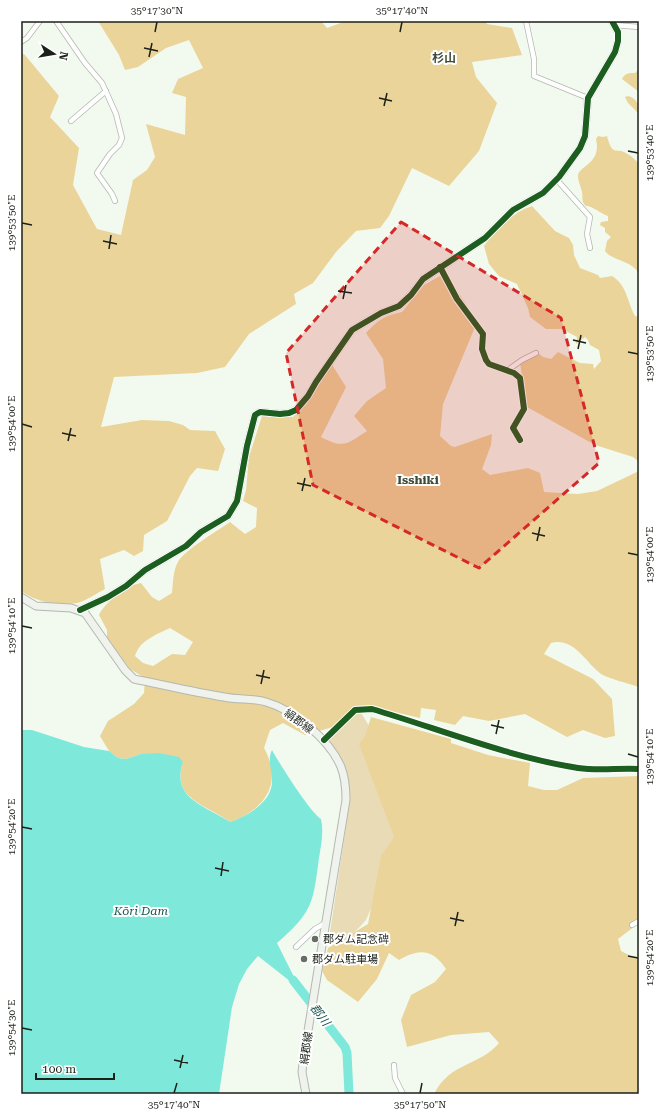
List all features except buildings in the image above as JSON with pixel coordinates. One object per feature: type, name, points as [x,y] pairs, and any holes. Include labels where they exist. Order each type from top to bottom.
[{"type":"main road","points":[[21,597],[36,606],[44,608],[80,610]]},
{"type":"main road","name":"絹郡線","points":[[80,610],[92,621],[124,670],[134,679],[226,698],[266,702],[290,714],[324,740],[341,767],[345,782],[346,800],[302,1072],[306,1094]]},
{"type":"street","points":[[21,42],[27,38],[40,21]]},
{"type":"street","points":[[56,21],[106,91],[116,114],[122,138],[119,145],[110,154],[97,173],[112,194],[115,201]]},
{"type":"street","points":[[526,21],[534,59],[534,76],[588,98]]},
{"type":"street","points":[[80,610],[108,597],[126,586],[145,570],[186,546],[201,532],[228,516],[237,501],[247,446],[255,415],[260,412],[280,414],[289,413],[296,410],[308,396],[352,330],[381,313],[399,306],[423,279],[485,238],[513,210],[543,193],[557,180],[580,148],[585,136],[588,98],[615,52],[618,41],[618,32],[613,23]]},
{"type":"street","points":[[613,23],[639,27]]},
{"type":"street","points":[[71,121],[106,91]]},
{"type":"street","points":[[557,180],[590,217],[586,234],[590,248]]},
{"type":"street","points":[[440,267],[457,299],[483,334],[482,348],[486,360],[499,368],[508,370],[520,378],[524,409],[513,428],[520,440]]},
{"type":"street","points":[[508,370],[522,360],[536,353]]},
{"type":"street","points":[[324,740],[355,710],[372,709],[526,756],[577,768],[594,770],[639,769]]},
{"type":"street","points":[[632,925],[639,921]]},
{"type":"street","points":[[296,947],[315,929],[327,922]]},
{"type":"street","points":[[394,1065],[395,1078],[403,1094]]},
{"type":"highlighted area","points":[[401,222],[561,318],[599,463],[479,568],[313,485],[286,353]]},
{"type":"shaded area","points":[[98,21],[321,21],[327,28],[346,21],[485,21],[487,24],[512,28],[522,55],[472,62],[476,77],[497,103],[479,151],[449,186],[412,168],[389,216],[380,228],[356,231],[336,252],[313,283],[294,294],[296,304],[249,334],[225,367],[197,373],[114,377],[101,427],[142,420],[169,421],[183,425],[190,430],[215,431],[225,449],[218,471],[197,468],[190,476],[167,521],[144,535],[143,551],[134,556],[124,550],[100,559],[105,589],[88,599],[77,603],[55,604],[41,601],[21,591],[21,53],[25,55],[59,96],[50,117],[79,148],[73,185],[97,229],[121,235],[133,180],[147,170],[155,157],[146,124],[185,135],[186,97],[172,93],[178,79],[203,68],[189,40],[166,48],[138,67],[125,70],[119,55]]},
{"type":"shaded area","points":[[639,69],[639,92],[622,79],[626,74],[635,73]]},
{"type":"shaded area","points":[[628,96],[634,98],[637,102],[639,114],[628,103],[625,97]]},
{"type":"shaded area","points":[[598,136],[607,136],[613,149],[625,152],[639,164],[639,274],[632,266],[612,257],[605,251],[607,241],[611,237],[605,232],[605,228],[600,225],[601,222],[608,221],[608,216],[586,206],[583,201],[578,176],[596,154],[596,139]]},
{"type":"shaded area","points":[[532,206],[555,231],[569,238],[573,245],[574,255],[580,268],[598,275],[600,278],[612,276],[621,284],[635,316],[639,317],[639,462],[633,457],[595,445],[527,407],[520,363],[538,353],[543,357],[551,359],[558,352],[580,363],[593,364],[594,369],[601,361],[599,350],[590,345],[585,337],[576,344],[577,337],[562,329],[546,329],[530,317],[528,308],[517,284],[499,276],[489,264],[484,246],[494,233],[511,217]]},
{"type":"shaded area","points":[[442,275],[467,305],[471,312],[475,327],[443,404],[440,436],[451,446],[455,447],[492,434],[491,445],[482,469],[490,475],[528,468],[540,473],[544,492],[578,494],[597,491],[639,471],[639,687],[604,676],[573,647],[559,642],[551,643],[544,654],[593,679],[612,699],[615,736],[605,738],[583,730],[567,737],[525,714],[489,721],[463,716],[455,725],[434,720],[436,710],[421,708],[420,718],[381,709],[362,707],[350,710],[333,727],[305,735],[283,723],[270,730],[264,748],[270,761],[272,773],[271,784],[267,794],[261,803],[252,810],[242,817],[230,822],[193,800],[186,793],[182,785],[180,775],[183,762],[141,754],[126,759],[118,758],[109,751],[100,736],[108,721],[134,704],[144,693],[145,678],[130,669],[107,639],[107,630],[99,615],[111,600],[124,590],[136,584],[141,583],[152,597],[159,601],[172,593],[176,565],[181,557],[187,552],[230,522],[245,534],[256,527],[257,508],[243,501],[246,490],[249,457],[262,416],[293,417],[307,404],[331,363],[346,387],[321,437],[340,444],[350,442],[367,431],[354,416],[367,401],[386,388],[383,359],[366,333],[382,319],[402,312],[424,285]],"holes":[[[170,628],[193,642],[185,655],[172,654],[153,666],[143,663],[135,656],[137,650],[145,642]]]},
{"type":"shaded area","points":[[360,711],[375,736],[398,845],[366,920],[354,933],[328,945],[349,807],[347,777],[327,741],[350,717]]},
{"type":"shaded area","points":[[371,717],[451,739],[451,743],[488,755],[530,763],[528,786],[544,790],[557,790],[583,778],[639,776],[639,923],[618,939],[621,951],[633,957],[639,957],[639,1094],[434,1094],[448,1076],[483,1056],[499,1043],[489,1032],[451,1035],[407,1047],[401,1020],[411,995],[435,982],[446,969],[441,962],[436,957],[425,952],[419,952],[406,956],[399,960],[389,953],[377,979],[358,1002],[327,980],[322,971],[328,948],[368,924],[381,856],[394,837],[359,744],[365,736]]},
{"type":"water","name":"Kōri Dam","points":[[21,730],[32,730],[84,747],[109,751],[118,758],[126,759],[141,754],[159,753],[179,757],[183,762],[180,775],[182,785],[186,793],[202,806],[230,822],[251,812],[264,801],[268,795],[272,780],[270,761],[272,750],[303,798],[321,819],[322,839],[313,896],[305,914],[298,923],[277,943],[300,989],[258,956],[247,969],[239,984],[232,1007],[219,1094],[21,1094]]},
{"type":"waterway","name":"郡川","points":[[293,980],[345,1047],[347,1053],[349,1094]]},
{"type":"cycle path","points":[[80,610],[108,597],[126,586],[145,570],[186,546],[201,532],[228,516],[237,501],[247,446],[255,415],[260,412],[280,414],[289,413],[296,410],[308,396],[352,330],[381,313],[399,306],[411,295],[423,279],[485,238],[513,210],[543,193],[559,177],[580,148],[585,136],[588,98],[615,52],[618,41],[618,32],[612,21]]},
{"type":"cycle path","points":[[440,267],[457,299],[483,334],[482,349],[486,360],[489,364],[514,373],[520,378],[524,409],[513,428],[520,440]]},
{"type":"cycle path","points":[[324,740],[355,710],[372,709],[500,750],[552,763],[586,769],[639,769]]},
{"type":"place","name":"郡ダム記念碑","points":[[315,939]]},
{"type":"place","name":"郡ダム駐車場","points":[[304,959]]},
{"type":"district","name":"杉山","points":[[444,58]]},
{"type":"district","name":"Isshiki","points":[[418,480]]}]
